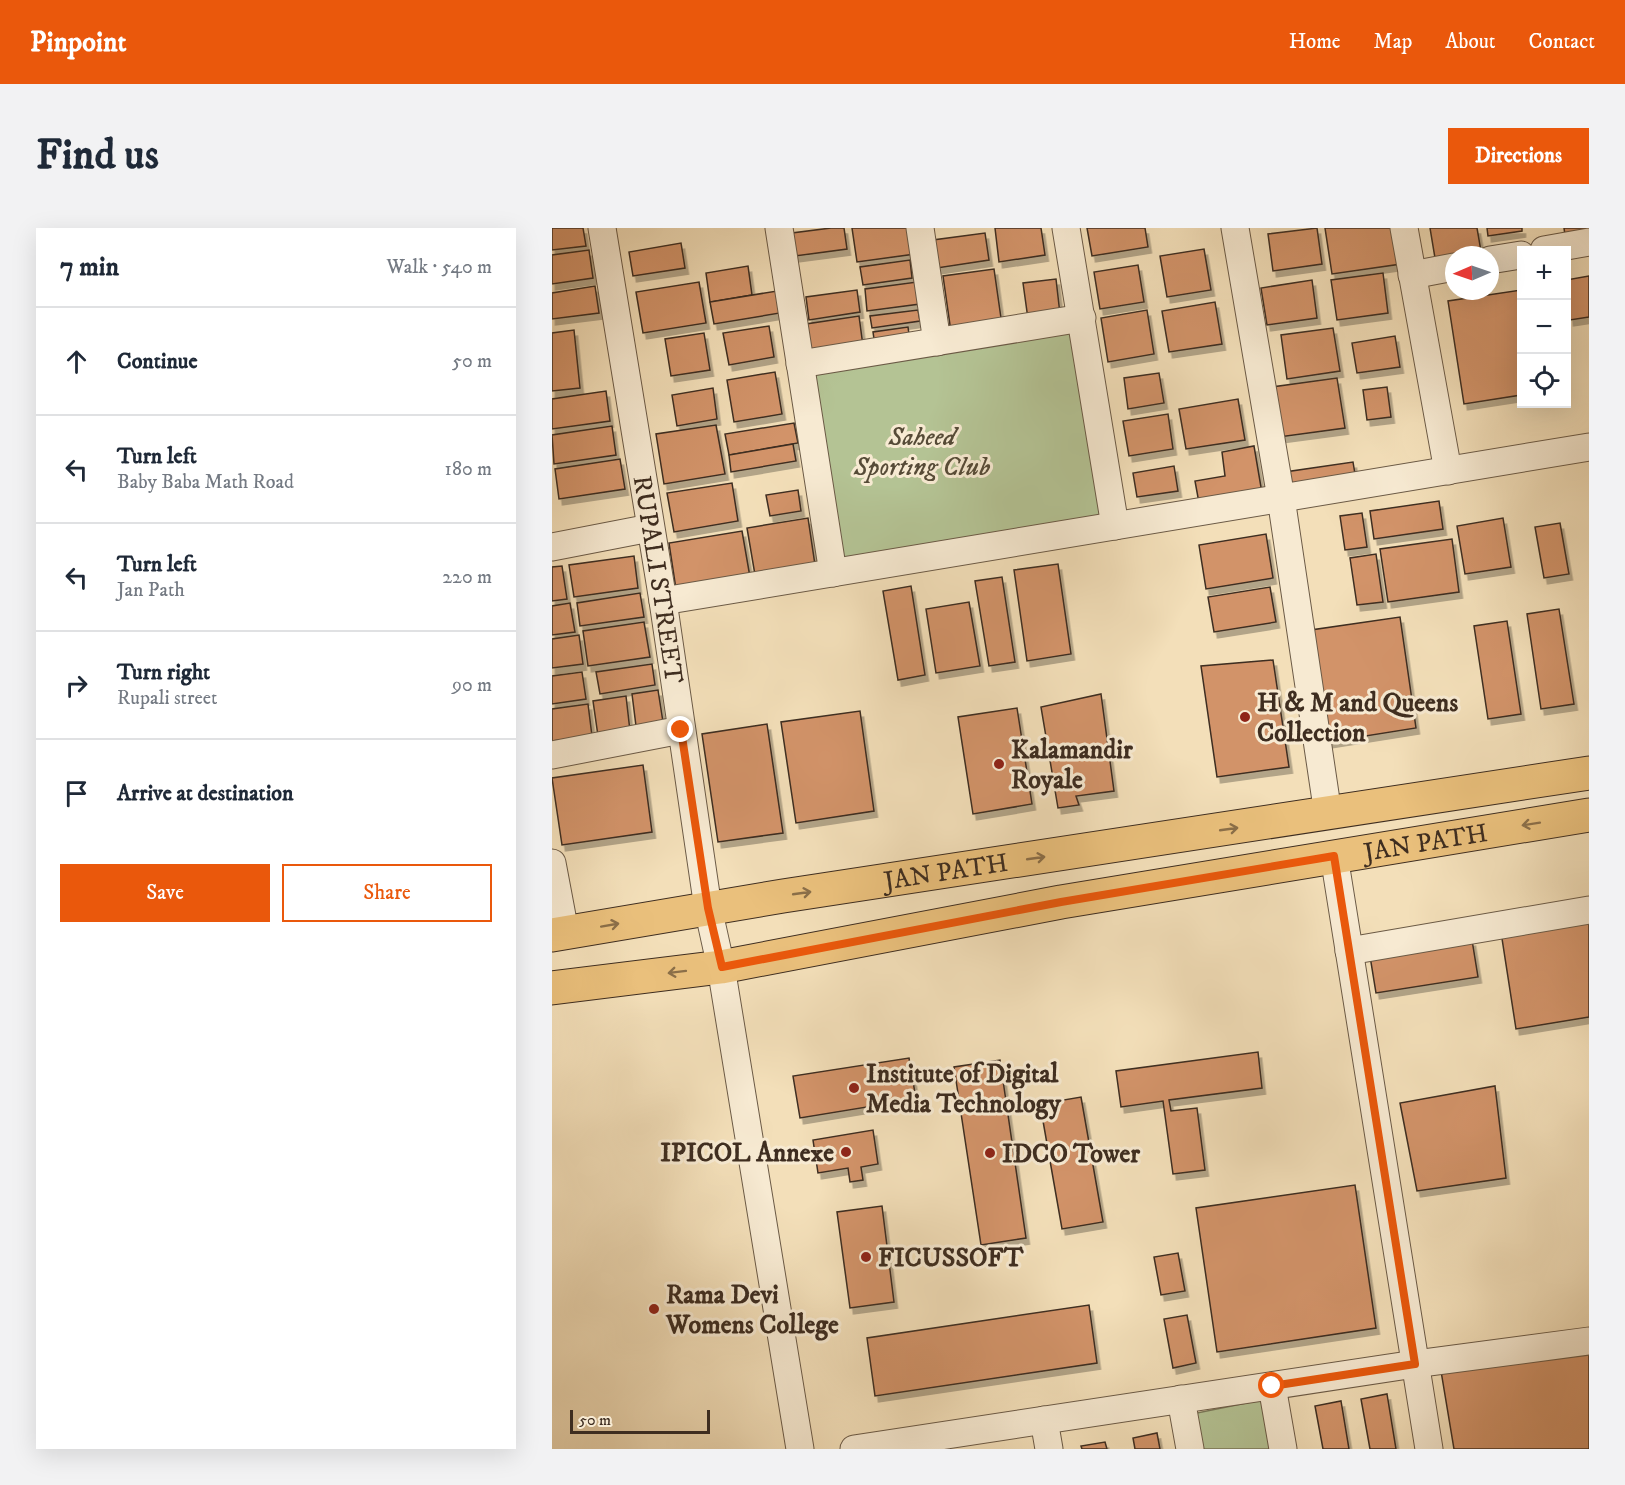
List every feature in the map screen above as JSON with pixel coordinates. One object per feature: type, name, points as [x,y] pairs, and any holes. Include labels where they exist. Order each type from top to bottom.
[{"type":"main road","name":"JAN PATH","points":[[558,933],[1589,773]]},
{"type":"main road","name":"JAN PATH","points":[[552,988],[722,967],[1050,904],[1589,815]]},
{"type":"street","name":"RUPALI STREET","points":[[602,228],[663,601],[708,908],[722,967],[800,1449]]},
{"type":"street","points":[[779,228],[833,573]]},
{"type":"street","points":[[920,228],[937,342]]},
{"type":"street","points":[[1066,228],[1115,526]]},
{"type":"street","points":[[1235,228],[1281,498],[1328,814]]},
{"type":"street","points":[[1404,228],[1448,471]]},
{"type":"street","points":[[1550,242],[1589,242]]},
{"type":"street","points":[[1499,259],[1517,256]]},
{"type":"street","points":[[1412,275],[1445,269]]},
{"type":"street","points":[[800,364],[1082,318]]},
{"type":"street","points":[[663,601],[1589,447]]},
{"type":"street","points":[[552,546],[650,528]]},
{"type":"street","points":[[552,755],[681,730]]},
{"type":"street","points":[[1334,856],[1429,1449]]},
{"type":"street","points":[[552,863],[558,933]]},
{"type":"street","points":[[1349,951],[1589,910]]},
{"type":"street","points":[[854,1449],[944,1442],[1044,1420],[1415,1364],[1589,1341]]},
{"type":"street","points":[[1272,1386],[1283,1449]]},
{"type":"street","points":[[1181,1400],[1190,1449]]},
{"type":"street","points":[[1044,1420],[1049,1449]]},
{"type":"green space","name":"Saheed Sporting Club","points":[[1077,329],[1104,517],[842,561],[812,373]]},
{"type":"green space","points":[[1261,1400],[1270,1449],[1198,1449],[1192,1414]]},
{"type":"building","points":[[552,228],[583,228],[586,246],[552,250]]},
{"type":"building","points":[[844,228],[847,249],[795,256],[792,233]]},
{"type":"building","points":[[852,228],[912,228],[915,254],[857,262]]},
{"type":"building","points":[[995,228],[1041,228],[1045,255],[999,262]]},
{"type":"building","points":[[1087,228],[1145,228],[1148,247],[1092,256]]},
{"type":"building","points":[[1317,228],[1322,264],[1273,271],[1268,234]]},
{"type":"building","points":[[1325,228],[1395,228],[1401,264],[1332,274]]},
{"type":"building","points":[[1430,228],[1477,228],[1480,246],[1445,246],[1445,256],[1435,258]]},
{"type":"building","points":[[1487,228],[1522,228],[1522,231],[1488,236]]},
{"type":"building","points":[[1564,228],[1589,228],[1589,231],[1565,235]]},
{"type":"building","points":[[985,233],[989,260],[937,268],[933,240]]},
{"type":"building","points":[[681,243],[685,268],[633,276],[629,252]]},
{"type":"building","points":[[1204,249],[1211,290],[1167,297],[1160,256]]},
{"type":"building","points":[[589,250],[593,278],[552,284],[552,255]]},
{"type":"building","points":[[910,260],[912,278],[863,285],[860,267]]},
{"type":"building","points":[[1138,265],[1144,302],[1100,309],[1094,272]]},
{"type":"building","points":[[748,266],[752,295],[710,302],[706,273]]},
{"type":"building","points":[[994,269],[1002,325],[951,332],[943,276]]},
{"type":"building","points":[[1383,273],[1388,313],[1337,320],[1331,280]]},
{"type":"building","points":[[1589,276],[1589,317],[1571,320],[1571,279]]},
{"type":"building","points":[[1056,279],[1060,314],[1028,319],[1023,283]]},
{"type":"building","points":[[1312,280],[1317,318],[1267,325],[1261,288]]},
{"type":"building","points":[[699,282],[706,323],[643,333],[636,292]]},
{"type":"building","points":[[917,282],[920,304],[867,311],[865,289]]},
{"type":"building","points":[[595,286],[599,313],[552,319],[552,293]]},
{"type":"building","points":[[857,290],[860,312],[809,320],[806,297]]},
{"type":"building","points":[[777,291],[780,313],[714,324],[710,302]]},
{"type":"building","points":[[1517,291],[1517,396],[1464,404],[1448,301],[1499,300],[1499,293]]},
{"type":"building","points":[[1215,302],[1222,344],[1169,352],[1162,311]]},
{"type":"building","points":[[918,310],[920,321],[872,328],[870,316]]},
{"type":"building","points":[[1147,310],[1154,354],[1108,362],[1101,318]]},
{"type":"building","points":[[859,316],[863,346],[810,353],[806,324]]},
{"type":"building","points":[[769,326],[774,357],[729,365],[723,333]]},
{"type":"building","points":[[908,327],[910,342],[875,346],[873,332]]},
{"type":"building","points":[[1333,328],[1340,371],[1287,379],[1281,335]]},
{"type":"building","points":[[574,330],[580,388],[552,391],[552,333]]},
{"type":"building","points":[[704,333],[710,370],[671,376],[665,339]]},
{"type":"building","points":[[1395,336],[1400,367],[1357,373],[1352,343]]},
{"type":"building","points":[[775,372],[782,414],[734,422],[727,380]]},
{"type":"building","points":[[1159,373],[1164,403],[1128,409],[1124,378]]},
{"type":"building","points":[[1337,378],[1345,428],[1279,437],[1272,387]]},
{"type":"building","points":[[1387,387],[1391,417],[1367,420],[1363,390]]},
{"type":"building","points":[[713,388],[717,419],[677,426],[672,395]]},
{"type":"building","points":[[606,391],[610,421],[552,429],[552,399]]},
{"type":"building","points":[[1238,399],[1245,440],[1186,449],[1179,409]]},
{"type":"building","points":[[1168,414],[1173,449],[1129,456],[1123,421]]},
{"type":"building","points":[[794,423],[798,443],[729,455],[725,434]]},
{"type":"building","points":[[716,425],[725,474],[664,484],[656,434]]},
{"type":"building","points":[[612,426],[616,455],[554,464],[552,435]]},
{"type":"building","points":[[793,444],[796,461],[731,472],[729,455]]},
{"type":"building","points":[[1254,446],[1262,493],[1199,503],[1195,481],[1225,476],[1222,452]]},
{"type":"building","points":[[620,459],[625,489],[559,499],[555,469]]},
{"type":"building","points":[[1353,462],[1356,480],[1287,490],[1285,472]]},
{"type":"building","points":[[1174,466],[1178,491],[1137,497],[1133,473]]},
{"type":"building","points":[[732,483],[738,521],[674,532],[667,493]]},
{"type":"building","points":[[798,490],[801,511],[770,516],[766,495]]},
{"type":"building","points":[[1439,501],[1443,529],[1374,539],[1370,511]]},
{"type":"building","points":[[1362,513],[1367,547],[1345,550],[1340,516]]},
{"type":"building","points":[[808,518],[815,565],[755,575],[747,528]]},
{"type":"building","points":[[1503,518],[1511,567],[1465,574],[1457,526]]},
{"type":"building","points":[[1560,523],[1569,574],[1544,578],[1535,527]]},
{"type":"building","points":[[742,531],[750,577],[676,589],[669,543]]},
{"type":"building","points":[[1266,534],[1273,578],[1206,589],[1199,545]]},
{"type":"building","points":[[1452,539],[1459,592],[1388,602],[1380,549]]},
{"type":"building","points":[[1376,554],[1383,602],[1357,605],[1350,558]]},
{"type":"building","points":[[634,556],[638,588],[574,597],[569,565]]},
{"type":"building","points":[[1058,564],[1071,654],[1027,661],[1014,570]]},
{"type":"building","points":[[562,566],[567,599],[552,601],[552,567]]},
{"type":"building","points":[[1002,577],[1015,662],[989,666],[975,581]]},
{"type":"building","points":[[911,586],[925,675],[898,680],[883,591]]},
{"type":"building","points":[[1270,587],[1276,622],[1214,632],[1208,597]]},
{"type":"building","points":[[640,593],[644,617],[580,626],[577,603]]},
{"type":"building","points":[[969,602],[980,666],[936,673],[926,609]]},
{"type":"building","points":[[570,603],[575,632],[552,635],[552,606]]},
{"type":"building","points":[[1559,609],[1574,704],[1541,709],[1527,614]]},
{"type":"building","points":[[1400,617],[1416,728],[1328,742],[1311,630]]},
{"type":"building","points":[[1507,621],[1521,714],[1488,719],[1474,626]]},
{"type":"building","points":[[644,622],[650,657],[588,666],[583,631]]},
{"type":"building","points":[[579,635],[583,664],[552,668],[552,639]]},
{"type":"building","name":"H & M and Queens Collection","points":[[1273,660],[1289,767],[1217,777],[1201,666]]},
{"type":"building","points":[[652,664],[655,685],[600,694],[596,672]]},
{"type":"building","points":[[582,672],[586,699],[552,704],[552,676]]},
{"type":"building","points":[[658,690],[663,722],[636,726],[632,694]]},
{"type":"building","points":[[1101,694],[1114,791],[1076,796],[1079,805],[1058,808],[1041,707]]},
{"type":"building","points":[[626,696],[630,731],[598,736],[593,701]]},
{"type":"building","points":[[588,704],[592,736],[552,741],[552,709]]},
{"type":"building","points":[[1017,708],[1032,804],[973,814],[958,717]]},
{"type":"building","points":[[860,711],[874,811],[796,823],[781,722]]},
{"type":"building","points":[[767,724],[783,833],[718,842],[702,734]]},
{"type":"building","points":[[643,765],[652,832],[562,845],[552,778]]},
{"type":"building","points":[[1589,918],[1589,1017],[1516,1029],[1501,932]]},
{"type":"building","points":[[1472,940],[1478,977],[1376,993],[1370,956]]},
{"type":"building","points":[[1258,1052],[1262,1088],[1169,1100],[1171,1111],[1197,1108],[1205,1170],[1173,1174],[1163,1101],[1121,1107],[1116,1071]]},
{"type":"building","name":"Institute of Digital Media Technology","points":[[909,1058],[916,1099],[800,1118],[793,1076]]},
{"type":"building","name":"IDCO Tower","points":[[1000,1060],[1026,1238],[981,1245],[954,1067]]},
{"type":"building","points":[[1495,1086],[1506,1178],[1417,1191],[1400,1103]]},
{"type":"building","points":[[1081,1097],[1103,1222],[1062,1229],[1040,1104]]},
{"type":"building","name":"IPICOL Annexe","points":[[873,1130],[878,1164],[861,1167],[863,1180],[850,1182],[848,1168],[818,1173],[813,1140]]},
{"type":"building","points":[[1355,1185],[1376,1328],[1217,1352],[1196,1208]]},
{"type":"building","name":"FICUSSOFT","points":[[882,1206],[894,1302],[850,1308],[837,1212]]},
{"type":"building","points":[[1178,1253],[1185,1291],[1161,1295],[1154,1257]]},
{"type":"building","points":[[1089,1305],[1097,1363],[875,1396],[867,1338]]},
{"type":"building","points":[[1187,1315],[1196,1363],[1173,1368],[1164,1319]]},
{"type":"building","points":[[1589,1344],[1589,1449],[1454,1449],[1440,1365]]},
{"type":"building","points":[[1387,1394],[1396,1449],[1370,1449],[1361,1399]]},
{"type":"building","points":[[1341,1401],[1349,1449],[1323,1449],[1315,1406]]},
{"type":"building","points":[[1157,1433],[1160,1449],[1135,1449],[1133,1438]]},
{"type":"building","points":[[1105,1442],[1107,1449],[1082,1449],[1081,1446]]},
{"type":"place","name":"H & M and Queens Collection","points":[[1245,717]]},
{"type":"place","name":"Kalamandir Royale","points":[[999,764]]},
{"type":"place","name":"Institute of Digital Media Technology","points":[[854,1088]]},
{"type":"place","name":"IPICOL Annexe","points":[[846,1152]]},
{"type":"place","name":"IDCO Tower","points":[[990,1153]]},
{"type":"place","name":"FICUSSOFT","points":[[866,1257]]},
{"type":"place","name":"Rama Devi Womens College","points":[[654,1309]]},
{"type":"route","points":[[681,730],[708,908],[722,967],[1061,902],[1334,856],[1415,1364],[1272,1386]]}]
